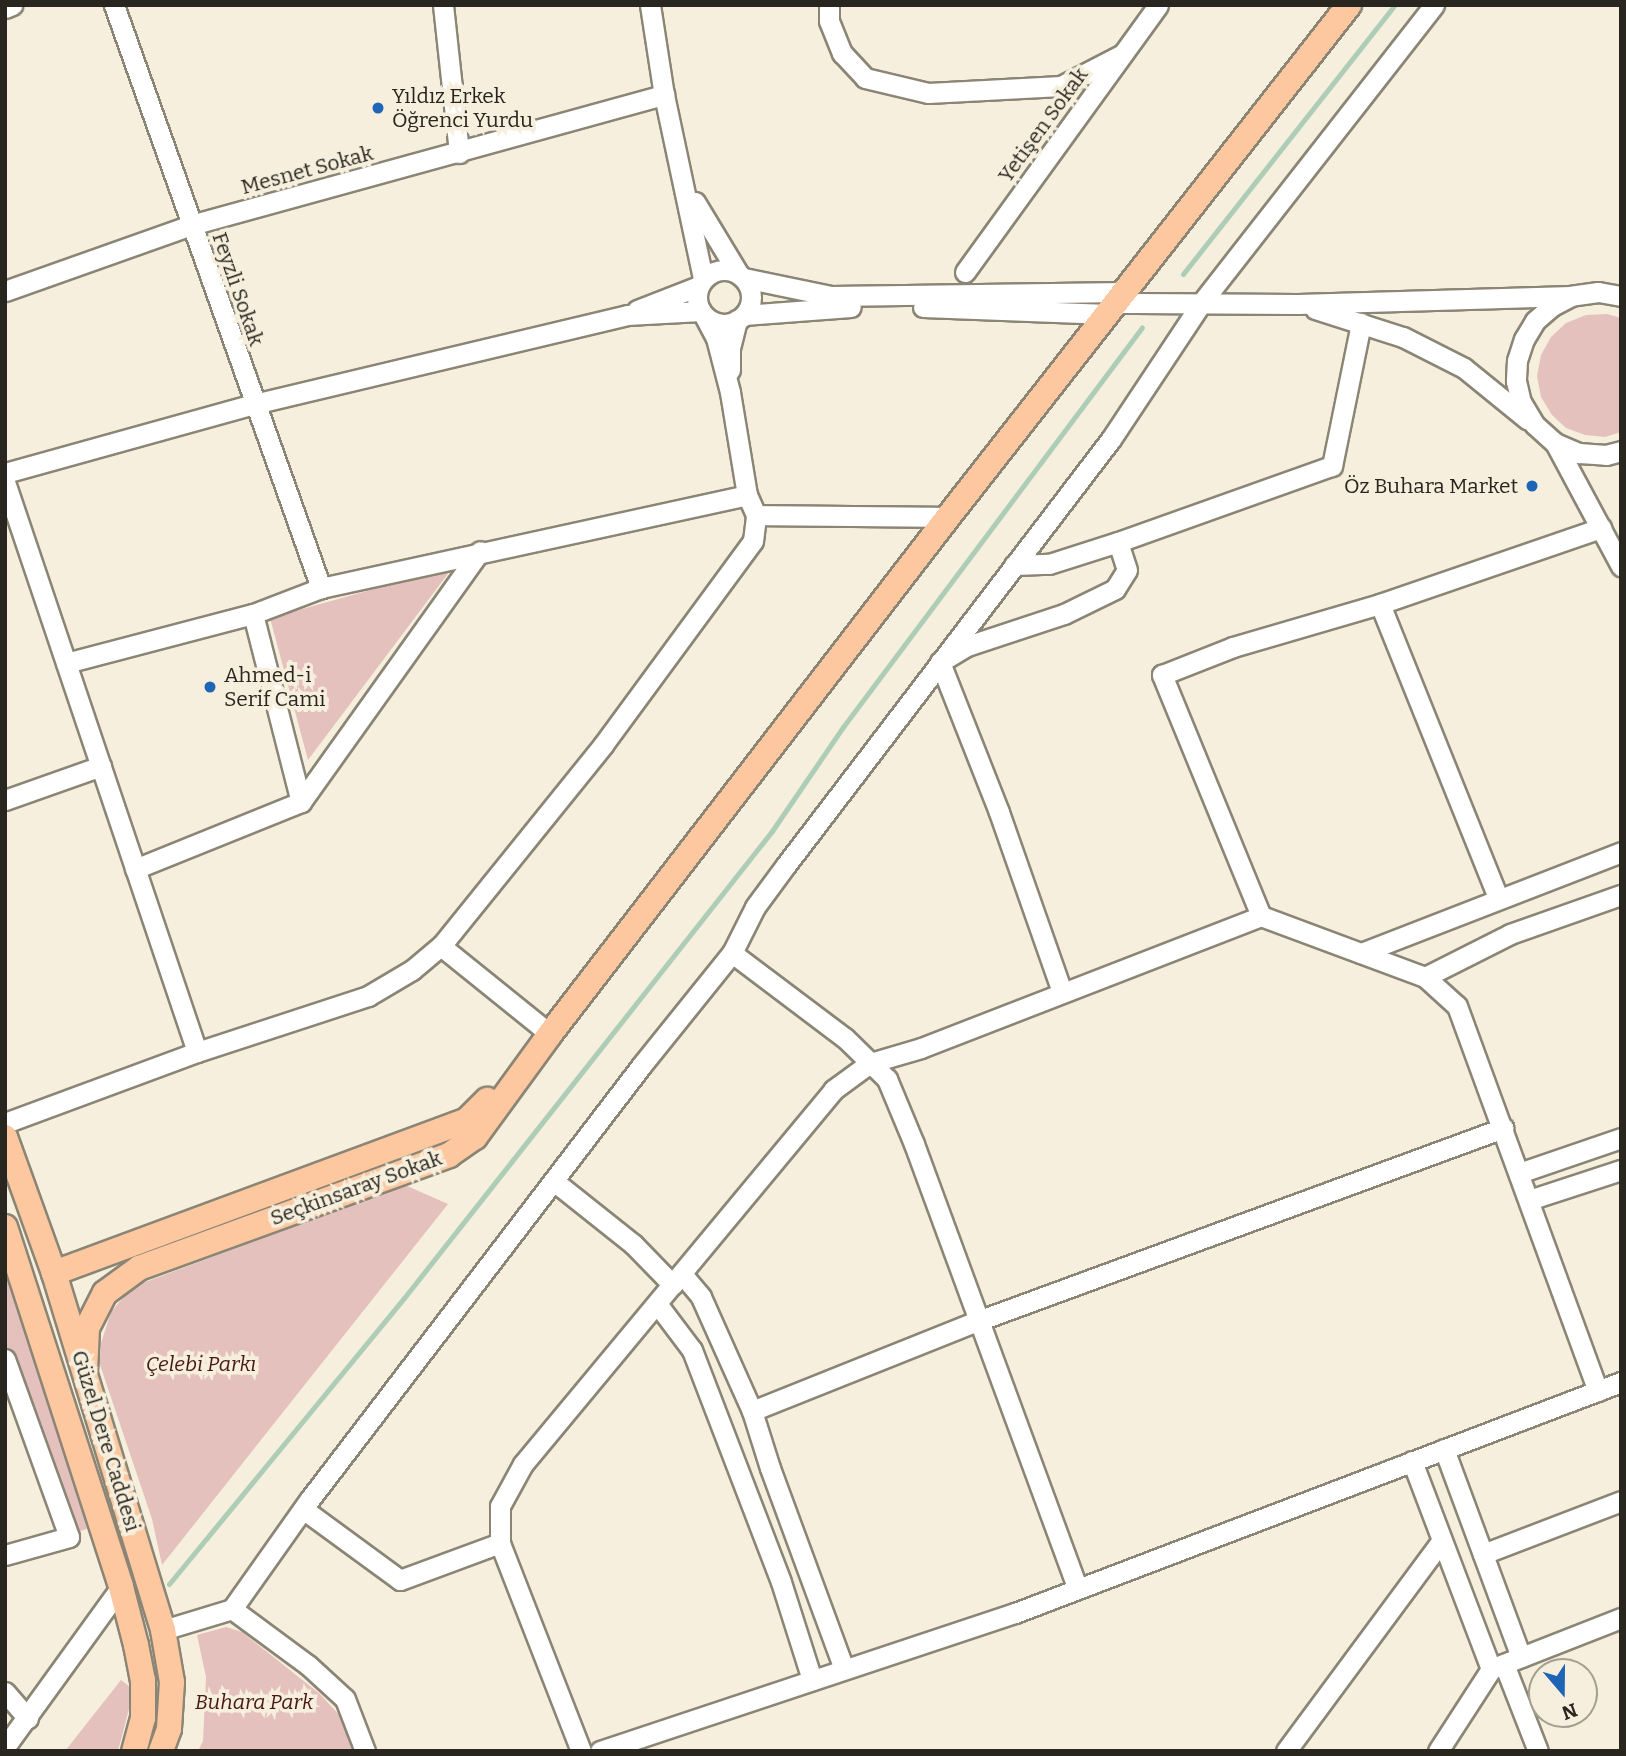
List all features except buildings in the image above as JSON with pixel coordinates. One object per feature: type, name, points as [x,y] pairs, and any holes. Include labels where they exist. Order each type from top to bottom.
[{"type":"main road","points":[[550,1034],[948,517],[1349,5]]},
{"type":"main road","name":"Seçkinsaray Sokak","points":[[54,1273],[466,1121],[550,1034]]},
{"type":"main road","name":"Seçkinsaray Sokak","points":[[85,1372],[87,1328],[104,1293],[139,1268],[449,1155],[475,1137],[550,1034]]},
{"type":"main road","name":"Güzel Dere Caddesi","points":[[5,1138],[54,1273],[163,1630],[172,1682],[169,1729],[161,1751]]},
{"type":"main road","name":"Güzel Dere Caddesi","points":[[5,1227],[121,1587],[143,1681],[143,1718],[134,1751]]},
{"type":"street","points":[[5,8],[12,5]]},
{"type":"street","name":"Feyzli Sokak","points":[[114,5],[321,587]]},
{"type":"street","points":[[5,1123],[197,1052],[368,996],[412,970],[441,946],[603,745],[752,541],[755,515],[747,495],[730,392],[716,338],[697,299],[701,282],[685,182],[664,95],[650,5]]},
{"type":"street","points":[[829,5],[829,21],[842,53],[865,78],[928,93],[1061,86],[1121,55]]},
{"type":"street","name":"Yetişen Sokak","points":[[965,272],[1158,5]]},
{"type":"street","points":[[163,1630],[232,1609],[303,1509],[641,1066],[732,953],[755,907],[786,864],[1111,439],[1202,302],[1434,5]]},
{"type":"street","points":[[440,6],[459,153]]},
{"type":"street","name":"Mesnet Sokak","points":[[5,291],[191,225],[664,95]]},
{"type":"street","points":[[685,182],[751,296],[730,348],[730,392]]},
{"type":"street","points":[[5,473],[254,404],[627,315],[701,282],[716,271],[831,296],[1116,303]]},
{"type":"street","points":[[627,315],[703,314],[720,324],[741,317],[885,306],[1202,302],[1298,304],[1571,296],[1621,284]]},
{"type":"street","points":[[1596,292],[1621,296]]},
{"type":"street","points":[[1535,425],[1521,402],[1516,381],[1517,360],[1524,339],[1535,321],[1552,306],[1571,296]]},
{"type":"street","points":[[1298,304],[1403,337],[1464,369],[1555,443],[1579,453],[1606,455],[1621,451]]},
{"type":"street","points":[[1014,565],[1049,564],[1332,466],[1361,323]]},
{"type":"street","points":[[1555,443],[1621,566]]},
{"type":"street","points":[[5,482],[197,1052]]},
{"type":"street","points":[[66,663],[253,614],[321,587],[747,495]]},
{"type":"street","points":[[755,515],[948,517]]},
{"type":"street","points":[[1261,916],[1162,676],[1233,647],[1380,604],[1601,528]]},
{"type":"street","points":[[940,662],[967,646],[1063,614],[1115,589],[1128,570],[1118,542]]},
{"type":"street","points":[[135,869],[301,802],[480,551]]},
{"type":"street","points":[[1380,604],[1498,897]]},
{"type":"street","points":[[253,614],[301,802]]},
{"type":"street","points":[[940,662],[999,812],[1062,992]]},
{"type":"street","points":[[5,800],[101,766]]},
{"type":"street","points":[[1361,953],[1498,897],[1621,852]]},
{"type":"street","points":[[1425,976],[1510,933],[1621,895]]},
{"type":"street","points":[[581,1751],[500,1542],[500,1506],[523,1464],[658,1305],[833,1090],[870,1063],[921,1048],[1261,916],[1425,976],[1457,1006],[1598,1391]]},
{"type":"street","points":[[441,946],[550,1034]]},
{"type":"street","points":[[732,953],[845,1038],[887,1079],[981,1320],[1078,1589]]},
{"type":"street","points":[[752,1411],[981,1320],[1503,1128]]},
{"type":"street","points":[[1519,1173],[1621,1138]]},
{"type":"street","points":[[1529,1200],[1621,1170]]},
{"type":"street","points":[[555,1182],[701,1297],[752,1411],[770,1468],[844,1669]]},
{"type":"street","points":[[658,1305],[692,1350],[781,1582],[812,1680]]},
{"type":"street","points":[[5,1359],[69,1536],[5,1555]]},
{"type":"street","points":[[600,1751],[1015,1614],[1621,1382]]},
{"type":"street","points":[[1444,1449],[1483,1554],[1505,1664]]},
{"type":"street","points":[[1412,1461],[1442,1540],[1505,1664],[1538,1751]]},
{"type":"street","points":[[1483,1554],[1621,1502]]},
{"type":"street","points":[[303,1509],[400,1580],[500,1542]]},
{"type":"street","points":[[1286,1751],[1442,1540]]},
{"type":"street","points":[[5,1747],[121,1587]]},
{"type":"street","points":[[232,1609],[308,1665],[345,1699],[365,1751]]},
{"type":"street","points":[[1438,1751],[1505,1664],[1621,1618]]},
{"type":"street","points":[[5,1692],[28,1718]]},
{"type":"green space","points":[[1607,314],[1621,318],[1621,432],[1605,437],[1585,435],[1566,428],[1552,415],[1541,397],[1537,376],[1541,355],[1551,337],[1566,323],[1586,315]]},
{"type":"green space","points":[[453,567],[308,760],[270,618]]},
{"type":"green space","name":"Çelebi Parkı","points":[[405,1185],[448,1204],[162,1565],[152,1519],[97,1356],[111,1312],[132,1287]]},
{"type":"green space","points":[[5,1265],[91,1527],[73,1534],[5,1345]]},
{"type":"green space","name":"Buhara Park","points":[[226,1627],[242,1632],[320,1694],[341,1717],[352,1751],[198,1751],[203,1741],[206,1677],[197,1635]]},
{"type":"green space","points":[[121,1680],[134,1690],[118,1751],[65,1751]]},
{"type":"waterway","points":[[1183,274],[1395,5]]},
{"type":"waterway","points":[[169,1584],[404,1298],[772,831],[843,727],[1142,328]]},
{"type":"place","name":"Yıldız Erkek Öğrenci Yurdu","points":[[378,108]]},
{"type":"place","name":"Öz Buhara Market","points":[[1532,486]]},
{"type":"place","name":"Ahmed-i Serif Cami","points":[[210,687]]}]
